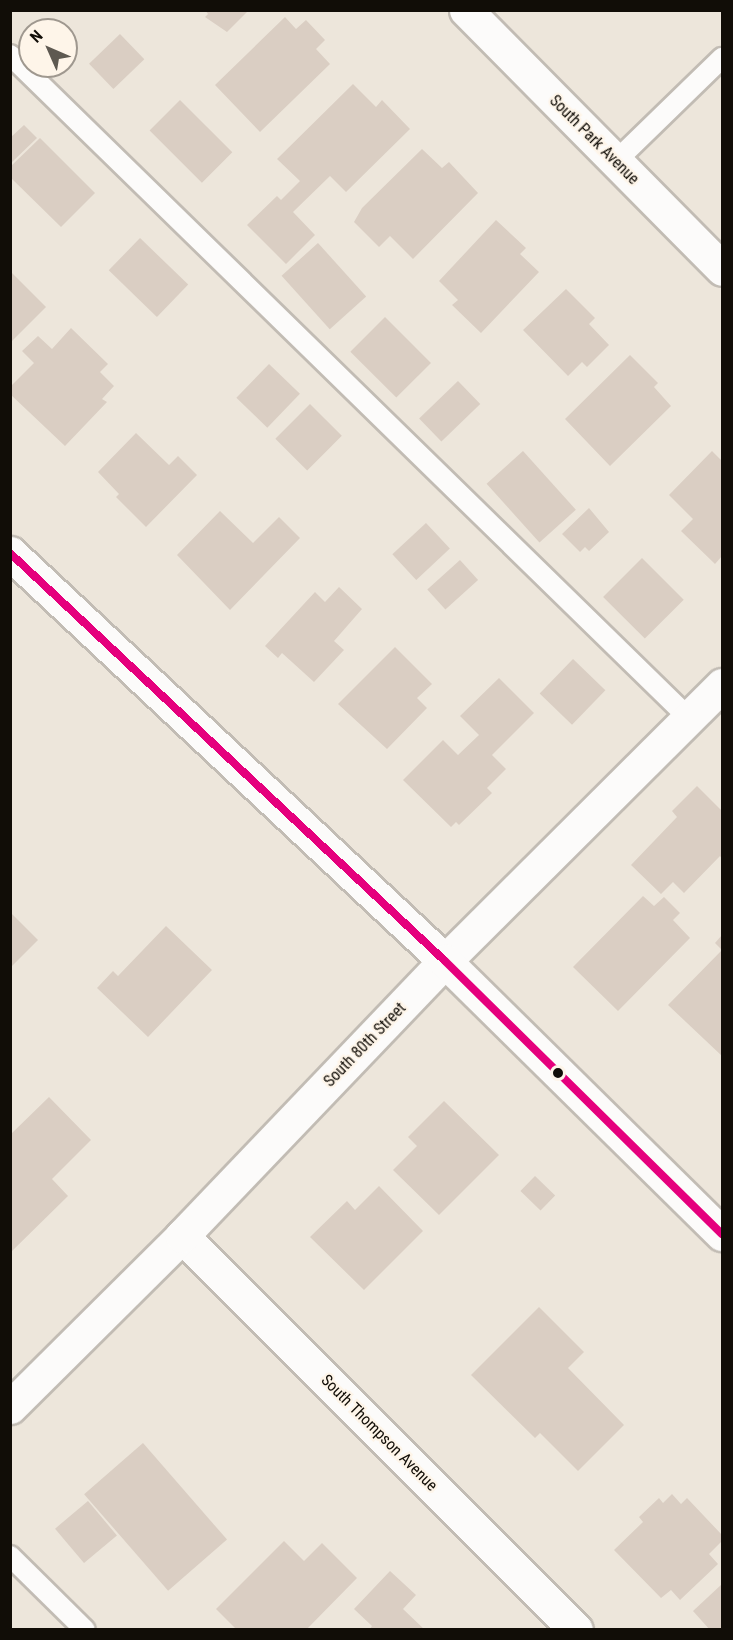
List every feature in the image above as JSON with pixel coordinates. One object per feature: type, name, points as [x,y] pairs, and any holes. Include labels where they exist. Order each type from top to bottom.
[{"type":"street","name":"South Park Avenue","points":[[466,10],[723,269]]},
{"type":"street","points":[[10,553],[445,961],[723,1234]]},
{"type":"street","name":"South 80th Street","points":[[10,1407],[182,1236],[445,961],[723,685]]},
{"type":"street","name":"South Thompson Avenue","points":[[182,1236],[576,1629]]},
{"type":"lane","points":[[10,55],[689,718]]},
{"type":"lane","points":[[616,161],[723,58]]},
{"type":"lane","points":[[10,1556],[85,1629]]},
{"type":"building","points":[[205,10],[249,10],[227,32],[205,17],[208,14]]},
{"type":"building","points":[[285,17],[296,29],[306,20],[325,40],[316,49],[330,64],[260,132],[215,85]]},
{"type":"building","points":[[120,34],[144,59],[113,89],[89,64]]},
{"type":"building","points":[[353,84],[376,107],[382,100],[410,129],[346,192],[330,176],[293,212],[315,235],[286,264],[247,225],[277,196],[281,200],[300,181],[277,159]]},
{"type":"building","points":[[180,100],[232,152],[202,183],[150,130]]},
{"type":"building","points":[[24,125],[37,138],[10,164],[10,138]]},
{"type":"building","points":[[40,138],[95,193],[61,227],[10,177],[10,167]]},
{"type":"building","points":[[422,149],[442,168],[449,162],[478,193],[413,259],[390,236],[379,247],[354,222],[362,208]]},
{"type":"building","points":[[496,220],[526,248],[520,254],[539,272],[481,333],[452,305],[458,300],[439,281]]},
{"type":"building","points":[[140,238],[188,285],[157,317],[109,270]]},
{"type":"building","points":[[318,243],[366,297],[330,329],[282,276]]},
{"type":"building","points":[[10,271],[46,307],[10,343]]},
{"type":"building","points":[[566,289],[595,318],[589,324],[609,345],[587,367],[582,362],[568,376],[523,330]]},
{"type":"building","points":[[385,317],[431,363],[396,398],[350,352]]},
{"type":"building","points":[[71,328],[108,364],[100,372],[114,386],[102,399],[107,402],[65,446],[10,394],[10,387],[34,363],[22,351],[38,336],[52,349]]},
{"type":"building","points":[[630,355],[658,383],[654,387],[671,406],[610,466],[565,419]]},
{"type":"building","points":[[269,364],[300,394],[267,428],[236,398]]},
{"type":"building","points":[[458,381],[480,404],[441,442],[419,419]]},
{"type":"building","points":[[310,404],[342,436],[307,470],[275,439]]},
{"type":"building","points":[[136,433],[169,465],[178,456],[197,475],[146,527],[116,497],[119,494],[98,472]]},
{"type":"building","points":[[523,451],[576,510],[539,542],[487,484]]},
{"type":"building","points":[[712,451],[722,461],[722,556],[715,564],[681,531],[693,519],[669,495]]},
{"type":"building","points":[[589,508],[609,532],[589,551],[585,547],[580,552],[562,534]]},
{"type":"building","points":[[220,511],[253,543],[279,517],[300,538],[230,610],[177,555]]},
{"type":"building","points":[[426,523],[450,549],[416,580],[392,554]]},
{"type":"building","points":[[642,558],[684,600],[645,639],[603,597]]},
{"type":"building","points":[[460,560],[478,580],[445,610],[427,589]]},
{"type":"building","points":[[339,587],[362,609],[334,641],[344,650],[314,682],[282,653],[278,658],[265,646],[315,592],[325,602]]},
{"type":"building","points":[[395,647],[432,684],[417,698],[427,708],[387,749],[338,704]]},
{"type":"building","points":[[573,659],[605,690],[572,725],[540,694]]},
{"type":"building","points":[[499,678],[534,713],[492,755],[506,769],[487,788],[492,793],[459,825],[456,822],[451,827],[403,780],[443,740],[458,755],[479,735],[460,716]]},
{"type":"building","points":[[697,786],[722,811],[722,859],[720,856],[684,893],[673,882],[661,894],[631,865],[677,817],[672,811]]},
{"type":"building","points":[[643,896],[654,906],[664,897],[680,913],[673,920],[690,938],[618,1011],[573,967]]},
{"type":"building","points":[[10,912],[38,940],[10,968]]},
{"type":"building","points":[[166,926],[212,970],[148,1037],[97,988],[113,971],[118,976]]},
{"type":"building","points":[[722,935],[722,950],[715,943]]},
{"type":"building","points":[[722,950],[722,1056],[668,1005]]},
{"type":"building","points":[[49,1097],[91,1140],[52,1179],[68,1196],[10,1253],[10,1135]]},
{"type":"building","points":[[444,1101],[499,1155],[439,1215],[393,1170],[417,1146],[408,1137]]},
{"type":"building","points":[[535,1176],[555,1195],[541,1211],[520,1191]]},
{"type":"building","points":[[379,1186],[423,1231],[364,1290],[310,1237],[347,1201],[355,1210]]},
{"type":"building","points":[[539,1307],[584,1352],[568,1368],[624,1425],[578,1471],[540,1433],[535,1438],[471,1375]]},
{"type":"building","points":[[143,1443],[227,1540],[168,1591],[84,1494]]},
{"type":"building","points":[[672,1494],[681,1504],[687,1498],[722,1535],[722,1541],[709,1554],[718,1564],[680,1600],[671,1590],[661,1598],[614,1550],[643,1522],[639,1517],[659,1498],[663,1503]]},
{"type":"building","points":[[88,1501],[117,1535],[84,1563],[55,1529]]},
{"type":"building","points":[[284,1541],[304,1561],[322,1543],[357,1578],[306,1630],[237,1630],[216,1609]]},
{"type":"building","points":[[390,1571],[416,1595],[403,1609],[425,1630],[369,1630],[372,1626],[354,1609]]},
{"type":"building","points":[[722,1584],[722,1629],[710,1630],[693,1611]]},
{"type":"transit line","points":[[10,553],[445,961],[722,1234]]}]
